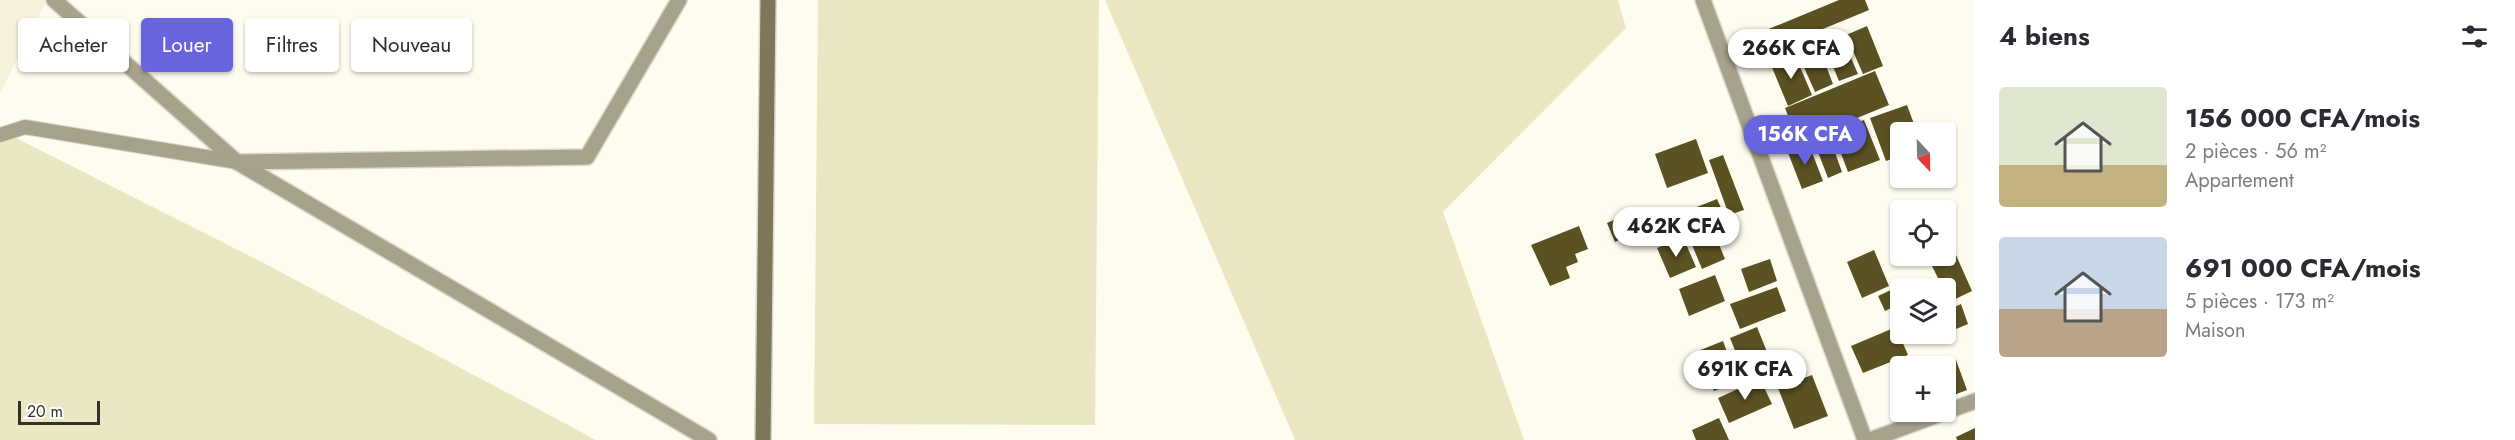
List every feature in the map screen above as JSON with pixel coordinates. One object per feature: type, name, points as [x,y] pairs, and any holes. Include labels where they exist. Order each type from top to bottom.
[{"type":"street","points":[[54,0],[237,162],[709,440]]},
{"type":"street","points":[[237,162],[587,157],[679,0]]},
{"type":"street","points":[[763,440],[768,0]]},
{"type":"street","points":[[1703,0],[1865,440]]},
{"type":"street","points":[[1870,440],[1975,401]]},
{"type":"lane","points":[[0,135],[25,127],[237,162]]},
{"type":"shaded area","points":[[0,0],[47,0],[38,18],[18,18],[18,57],[0,93]]},
{"type":"shaded area","points":[[818,0],[1099,0],[1095,425],[814,424]]},
{"type":"shaded area","points":[[1105,0],[1618,0],[1626,28],[1443,212],[1524,440],[1295,440]]},
{"type":"shaded area","points":[[0,130],[260,261],[596,440],[0,440]]},
{"type":"building","points":[[1839,0],[1865,0],[1869,10],[1767,52],[1759,33]]},
{"type":"building","points":[[1867,26],[1883,66],[1863,74],[1846,35]]},
{"type":"building","points":[[1842,37],[1858,74],[1839,81],[1824,45]]},
{"type":"building","points":[[1818,45],[1833,84],[1815,92],[1798,54]]},
{"type":"building","points":[[1795,55],[1812,95],[1788,106],[1771,65]]},
{"type":"building","points":[[1875,71],[1889,105],[1798,142],[1785,108]]},
{"type":"building","points":[[1907,105],[1913,122],[1890,122],[1890,160],[1886,161],[1870,118]]},
{"type":"building","points":[[1864,120],[1880,160],[1848,172],[1833,132]]},
{"type":"building","points":[[1828,133],[1842,172],[1828,178],[1813,139]]},
{"type":"building","points":[[1696,139],[1708,173],[1667,188],[1655,154]]},
{"type":"building","points":[[1808,142],[1823,181],[1802,189],[1787,150]]},
{"type":"building","points":[[1723,155],[1744,210],[1729,215],[1709,160]]},
{"type":"building","points":[[1717,199],[1725,217],[1686,233],[1679,214]]},
{"type":"building","points":[[1641,208],[1649,227],[1615,242],[1607,223]]},
{"type":"building","points":[[1711,225],[1725,259],[1702,269],[1688,235]]},
{"type":"building","points":[[1579,226],[1588,249],[1575,254],[1578,262],[1566,267],[1570,278],[1550,286],[1531,245]]},
{"type":"building","points":[[1683,237],[1696,267],[1670,278],[1657,248]]},
{"type":"building","points":[[1874,250],[1889,286],[1862,298],[1847,262]]},
{"type":"building","points":[[1956,255],[1972,291],[1956,299],[1956,278],[1938,278],[1932,266],[1956,266]]},
{"type":"building","points":[[1770,259],[1777,281],[1749,292],[1741,269]]},
{"type":"building","points":[[1715,275],[1725,301],[1689,316],[1679,289]]},
{"type":"building","points":[[1777,287],[1786,311],[1740,329],[1730,304]]},
{"type":"building","points":[[1890,290],[1890,309],[1885,311],[1878,296]]},
{"type":"building","points":[[1961,304],[1968,324],[1956,329],[1956,306]]},
{"type":"building","points":[[1757,327],[1774,369],[1747,380],[1730,338]]},
{"type":"building","points":[[1890,330],[1890,344],[1903,344],[1908,355],[1890,356],[1890,362],[1863,373],[1851,346]]},
{"type":"building","points":[[1723,341],[1738,382],[1714,391],[1698,351]]},
{"type":"building","points":[[1956,360],[1967,390],[1956,394]]},
{"type":"building","points":[[1812,375],[1828,416],[1794,429],[1778,388]]},
{"type":"building","points":[[1760,379],[1772,404],[1729,423],[1718,398]]},
{"type":"building","points":[[1719,418],[1729,440],[1696,440],[1692,430]]},
{"type":"building","points":[[1975,428],[1975,440],[1957,440],[1956,437]]}]
